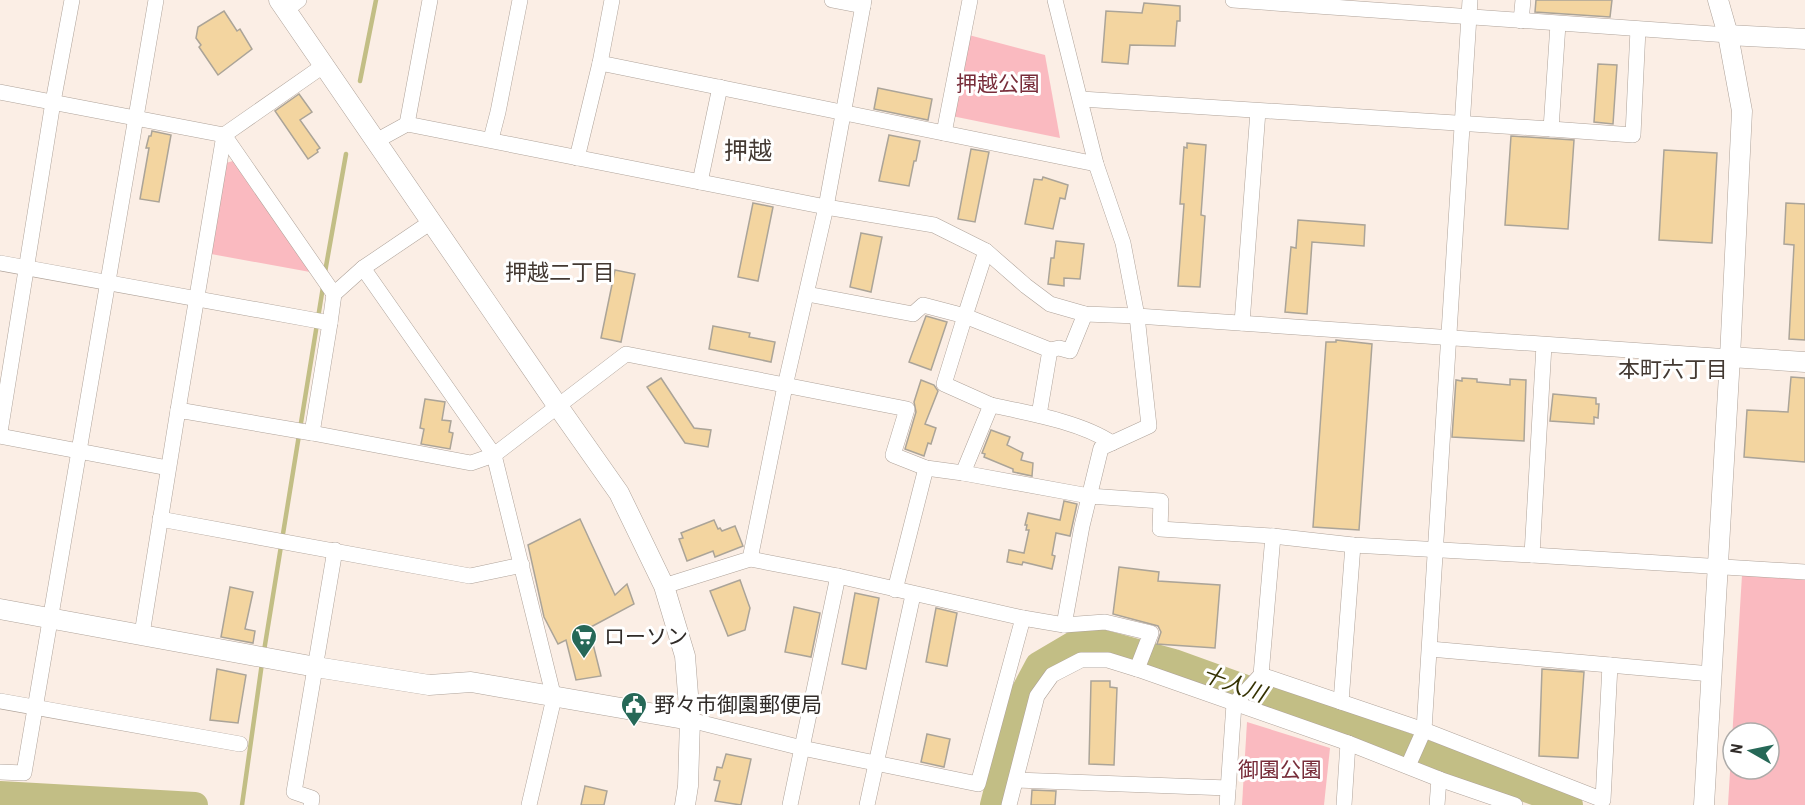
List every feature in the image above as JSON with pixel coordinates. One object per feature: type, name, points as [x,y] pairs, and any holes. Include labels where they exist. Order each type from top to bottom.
[{"type":"street","points":[[72,0],[53,102],[0,434],[168,468]]},
{"type":"street","points":[[0,772],[24,773],[156,0]]},
{"type":"street","points":[[407,124],[430,0]]},
{"type":"street","points":[[491,139],[520,0]]},
{"type":"street","points":[[577,158],[600,63],[612,0]]},
{"type":"street","points":[[750,559],[785,386],[826,207],[864,3],[832,0]]},
{"type":"street","points":[[944,133],[970,0]]},
{"type":"street","points":[[1055,0],[1096,164],[1123,243],[1137,316],[1149,426],[1101,448],[1089,496],[1064,625]]},
{"type":"street","points":[[1233,0],[1558,24],[1805,39]]},
{"type":"street","points":[[1410,763],[1421,735],[1430,649],[1434,548],[1470,0]]},
{"type":"street","points":[[1521,21],[1523,0]]},
{"type":"street","points":[[1704,805],[1742,111],[1728,35],[1718,0]]},
{"type":"street","points":[[288,3],[323,66],[619,493],[664,586],[685,656],[690,720],[688,786],[685,805]]},
{"type":"street","points":[[1551,129],[1558,24]]},
{"type":"street","points":[[1081,99],[1633,135],[1638,29]]},
{"type":"street","points":[[600,63],[1096,164]]},
{"type":"street","points":[[142,634],[224,135],[323,66]]},
{"type":"street","points":[[700,182],[720,87]]},
{"type":"street","points":[[0,92],[224,135],[332,290]]},
{"type":"street","points":[[1242,323],[1258,111]]},
{"type":"street","points":[[376,141],[407,124],[826,207],[934,225],[986,250],[1050,304],[1085,314],[1805,362]]},
{"type":"street","points":[[304,432],[322,321],[332,290],[431,222]]},
{"type":"street","points":[[986,250],[944,384],[991,405],[1039,415],[1101,435],[1112,443]]},
{"type":"street","points":[[0,263],[322,321]]},
{"type":"street","points":[[363,268],[494,455],[554,698],[529,805]]},
{"type":"street","points":[[807,294],[913,314],[923,305],[965,316],[1050,350],[1059,348],[1070,351],[1085,314]]},
{"type":"street","points":[[1532,555],[1544,345]]},
{"type":"street","points":[[1039,415],[1050,350]]},
{"type":"street","points":[[178,410],[471,463],[494,455],[626,354],[907,409],[893,455],[926,468],[1089,496],[1161,501],[1160,529],[1273,536],[1353,545],[1434,548],[1805,572]]},
{"type":"street","points":[[963,473],[991,405]]},
{"type":"street","points":[[896,590],[926,468]]},
{"type":"street","points":[[160,519],[470,576],[522,565]]},
{"type":"street","points":[[1227,805],[1237,701],[1259,677],[1273,536]]},
{"type":"street","points":[[1341,702],[1353,545]]},
{"type":"street","points":[[310,805],[312,798],[294,792],[335,550]]},
{"type":"street","points":[[664,586],[750,559],[838,576],[1023,618],[1064,625],[1105,622],[1151,633],[1139,666]]},
{"type":"street","points":[[789,805],[838,576]]},
{"type":"street","points":[[867,805],[914,595]]},
{"type":"street","points":[[0,609],[316,667],[429,685],[471,682],[690,720],[802,748],[978,784],[1023,618]]},
{"type":"street","points":[[1430,649],[1711,674]]},
{"type":"street","points":[[1009,805],[1037,696],[1052,675],[1081,660],[1108,660],[1139,666],[1348,743],[1410,763],[1438,779],[1515,805]]},
{"type":"street","points":[[1259,677],[1341,702],[1421,735],[1603,800],[1610,665]]},
{"type":"street","points":[[0,701],[240,744]]},
{"type":"street","points":[[1344,805],[1348,743]]},
{"type":"street","points":[[1437,805],[1438,779]]},
{"type":"street","points":[[1016,780],[1228,788]]},
{"type":"green space","name":"押越公園","points":[[965,34],[1045,55],[1060,138],[947,115]]},
{"type":"green space","points":[[233,161],[310,272],[211,254],[226,163]]},
{"type":"green space","points":[[1742,575],[1805,578],[1805,805],[1728,805],[1729,781],[1781,781],[1781,721],[1733,721]]},
{"type":"green space","name":"御園公園","points":[[1247,722],[1330,748],[1324,805],[1242,805]]},
{"type":"building","points":[[1536,0],[1612,0],[1610,17],[1535,12]]},
{"type":"building","points":[[1144,3],[1180,6],[1180,21],[1177,21],[1175,46],[1130,45],[1128,64],[1102,62],[1106,11],[1142,13]]},
{"type":"building","points":[[224,11],[237,31],[240,29],[252,49],[218,75],[199,47],[201,45],[196,38],[198,27]]},
{"type":"building","points":[[1598,64],[1617,65],[1613,124],[1594,122]]},
{"type":"building","points":[[878,88],[932,99],[928,120],[874,109]]},
{"type":"building","points":[[299,94],[312,112],[300,120],[320,148],[308,159],[275,111]]},
{"type":"building","points":[[152,131],[171,135],[159,202],[140,199],[149,148],[146,148]]},
{"type":"building","points":[[889,135],[920,141],[909,186],[879,181]]},
{"type":"building","points":[[1511,136],[1574,140],[1568,229],[1505,225]]},
{"type":"building","points":[[1187,143],[1206,145],[1201,215],[1205,216],[1200,287],[1178,286],[1184,204],[1180,204],[1184,147],[1187,148]]},
{"type":"building","points":[[971,149],[989,152],[975,222],[958,219]]},
{"type":"building","points":[[1664,150],[1717,153],[1712,243],[1659,240]]},
{"type":"building","points":[[1043,177],[1068,185],[1065,199],[1060,198],[1053,229],[1025,224],[1034,179],[1042,180]]},
{"type":"building","points":[[753,203],[773,207],[758,281],[738,277]]},
{"type":"building","points":[[1786,203],[1805,204],[1805,340],[1789,339],[1794,245],[1784,244]]},
{"type":"building","points":[[1298,220],[1365,225],[1364,246],[1312,242],[1307,314],[1285,312],[1291,247],[1296,248]]},
{"type":"building","points":[[861,233],[882,237],[871,292],[850,287]]},
{"type":"building","points":[[1056,241],[1084,244],[1080,279],[1064,278],[1064,286],[1048,284],[1051,258],[1054,258]]},
{"type":"building","points":[[615,270],[635,274],[621,342],[601,338]]},
{"type":"building","points":[[926,316],[947,322],[931,370],[909,362]]},
{"type":"building","points":[[713,326],[750,333],[749,337],[775,342],[771,362],[709,349]]},
{"type":"building","points":[[1336,340],[1372,344],[1359,530],[1313,527],[1326,342],[1336,342]]},
{"type":"building","points":[[1791,377],[1805,378],[1805,462],[1744,457],[1747,410],[1788,412]]},
{"type":"building","points":[[661,378],[694,428],[711,430],[708,447],[685,443],[647,387]]},
{"type":"building","points":[[1462,378],[1510,385],[1510,379],[1526,380],[1524,441],[1452,437],[1456,380],[1462,381]]},
{"type":"building","points":[[921,380],[934,385],[938,391],[925,424],[936,428],[924,456],[905,449],[916,412],[914,402]]},
{"type":"building","points":[[1553,394],[1596,398],[1596,404],[1599,404],[1598,418],[1594,417],[1594,424],[1550,421]]},
{"type":"building","points":[[425,399],[445,402],[442,420],[451,421],[449,432],[453,433],[450,449],[421,444],[424,429],[420,428]]},
{"type":"building","points":[[991,430],[1010,437],[1007,445],[1023,453],[1021,460],[1033,463],[1032,476],[1013,472],[1013,469],[984,457],[985,454],[982,453]]},
{"type":"building","points":[[1064,501],[1077,504],[1070,536],[1056,533],[1052,569],[1023,562],[1022,565],[1007,562],[1009,550],[1024,553],[1029,530],[1026,530],[1027,525],[1025,525],[1028,513],[1060,520]]},
{"type":"building","points":[[580,519],[615,595],[627,584],[634,604],[589,628],[601,676],[576,680],[566,640],[558,644],[544,617],[528,545]]},
{"type":"building","points":[[714,520],[718,529],[722,531],[735,526],[743,546],[715,557],[713,551],[687,561],[679,539],[683,538],[681,533]]},
{"type":"building","points":[[1119,567],[1159,572],[1158,581],[1220,585],[1215,648],[1157,644],[1161,632],[1158,626],[1113,614]]},
{"type":"building","points":[[740,580],[750,608],[745,630],[728,636],[710,591]]},
{"type":"building","points":[[230,587],[253,592],[245,629],[255,631],[253,643],[221,637]]},
{"type":"building","points":[[855,593],[879,598],[866,669],[842,664]]},
{"type":"building","points":[[794,607],[820,613],[811,657],[785,652]]},
{"type":"building","points":[[936,608],[957,613],[947,666],[926,662]]},
{"type":"building","points":[[217,669],[246,675],[238,723],[210,720]]},
{"type":"building","points":[[1542,669],[1584,672],[1578,758],[1539,756]]},
{"type":"building","points":[[1091,681],[1110,681],[1110,687],[1117,688],[1114,765],[1089,764]]},
{"type":"building","points":[[927,734],[950,739],[944,767],[921,762]]},
{"type":"building","points":[[726,754],[751,759],[741,805],[715,801],[720,781],[714,780],[717,767],[722,768]]},
{"type":"building","points":[[585,786],[607,791],[604,805],[581,805]]},
{"type":"building","points":[[1032,790],[1056,791],[1055,805],[1031,805]]},
{"type":"waterway","points":[[360,81],[376,0]]},
{"type":"waterway","points":[[325,272],[346,154]]},
{"type":"waterway","points":[[264,651],[323,287]]},
{"type":"waterway","name":"十人川","points":[[993,805],[1020,699],[1038,665],[1077,642],[1097,641],[1174,662],[1570,805]]},
{"type":"waterway","points":[[242,805],[262,663]]},
{"type":"waterway","name":"十人川","points":[[0,794],[195,805]]},
{"type":"place","name":"ローソン","points":[[584,660]]},
{"type":"place","name":"野々市御園郵便局","points":[[634,728]]},
{"type":"district","name":"押越","points":[[748,151]]},
{"type":"district","name":"押越二丁目","points":[[560,272]]},
{"type":"district","name":"本町六丁目","points":[[1673,369]]}]
